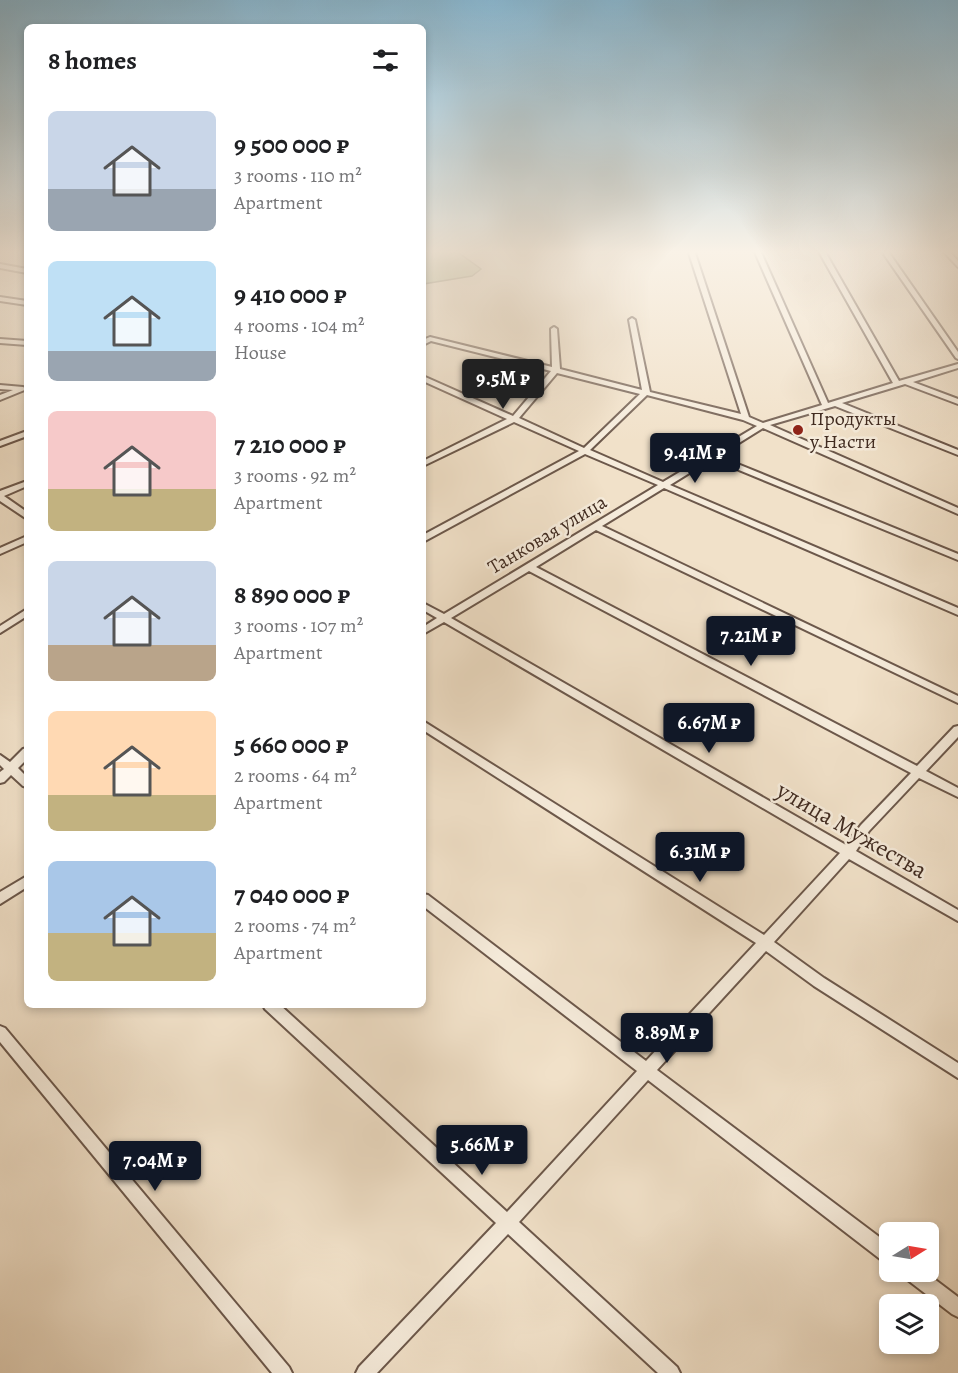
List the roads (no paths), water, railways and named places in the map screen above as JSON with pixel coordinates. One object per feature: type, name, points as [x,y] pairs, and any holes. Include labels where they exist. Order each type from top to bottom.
[{"type":"street","points":[[712,314],[746,418]]},
{"type":"street","points":[[788,314],[831,404],[958,453]]},
{"type":"street","points":[[860,314],[901,383],[958,402]]},
{"type":"street","points":[[928,314],[958,357]]},
{"type":"street","points":[[632,320],[646,392]]},
{"type":"street","points":[[426,462],[515,418],[556,370],[554,329]]},
{"type":"street","points":[[0,341],[24,343]]},
{"type":"street","points":[[427,341],[556,370],[746,418],[958,511]]},
{"type":"street","name":"Танковая улица","points":[[426,630],[763,425],[958,366]]},
{"type":"street","points":[[426,379],[585,451],[958,612]]},
{"type":"street","points":[[0,387],[23,389],[0,398]]},
{"type":"street","points":[[426,537],[585,451],[646,392]]},
{"type":"street","points":[[0,444],[24,434]]},
{"type":"street","points":[[711,456],[958,557]]},
{"type":"street","points":[[24,484],[0,495],[24,514]]},
{"type":"street","points":[[597,527],[958,700]]},
{"type":"street","points":[[0,551],[24,540]]},
{"type":"street","points":[[531,568],[958,793]]},
{"type":"street","name":"улица Мужества","points":[[426,608],[958,916]]},
{"type":"street","points":[[0,630],[24,614]]},
{"type":"street","points":[[426,727],[764,942],[819,982],[958,1071]]},
{"type":"street","points":[[365,1373],[508,1222],[849,852],[865,828],[920,773],[958,730]]},
{"type":"street","points":[[0,779],[24,755]]},
{"type":"street","points":[[0,759],[24,780]]},
{"type":"street","points":[[10,768],[24,761]]},
{"type":"street","points":[[0,899],[24,883]]},
{"type":"street","points":[[426,901],[879,1248]]},
{"type":"street","points":[[273,1008],[671,1373]]},
{"type":"street","points":[[0,1032],[283,1373]]},
{"type":"street","points":[[924,1282],[958,1308]]},
{"type":"place","name":"Продукты у Насти","points":[[798,430]]}]
